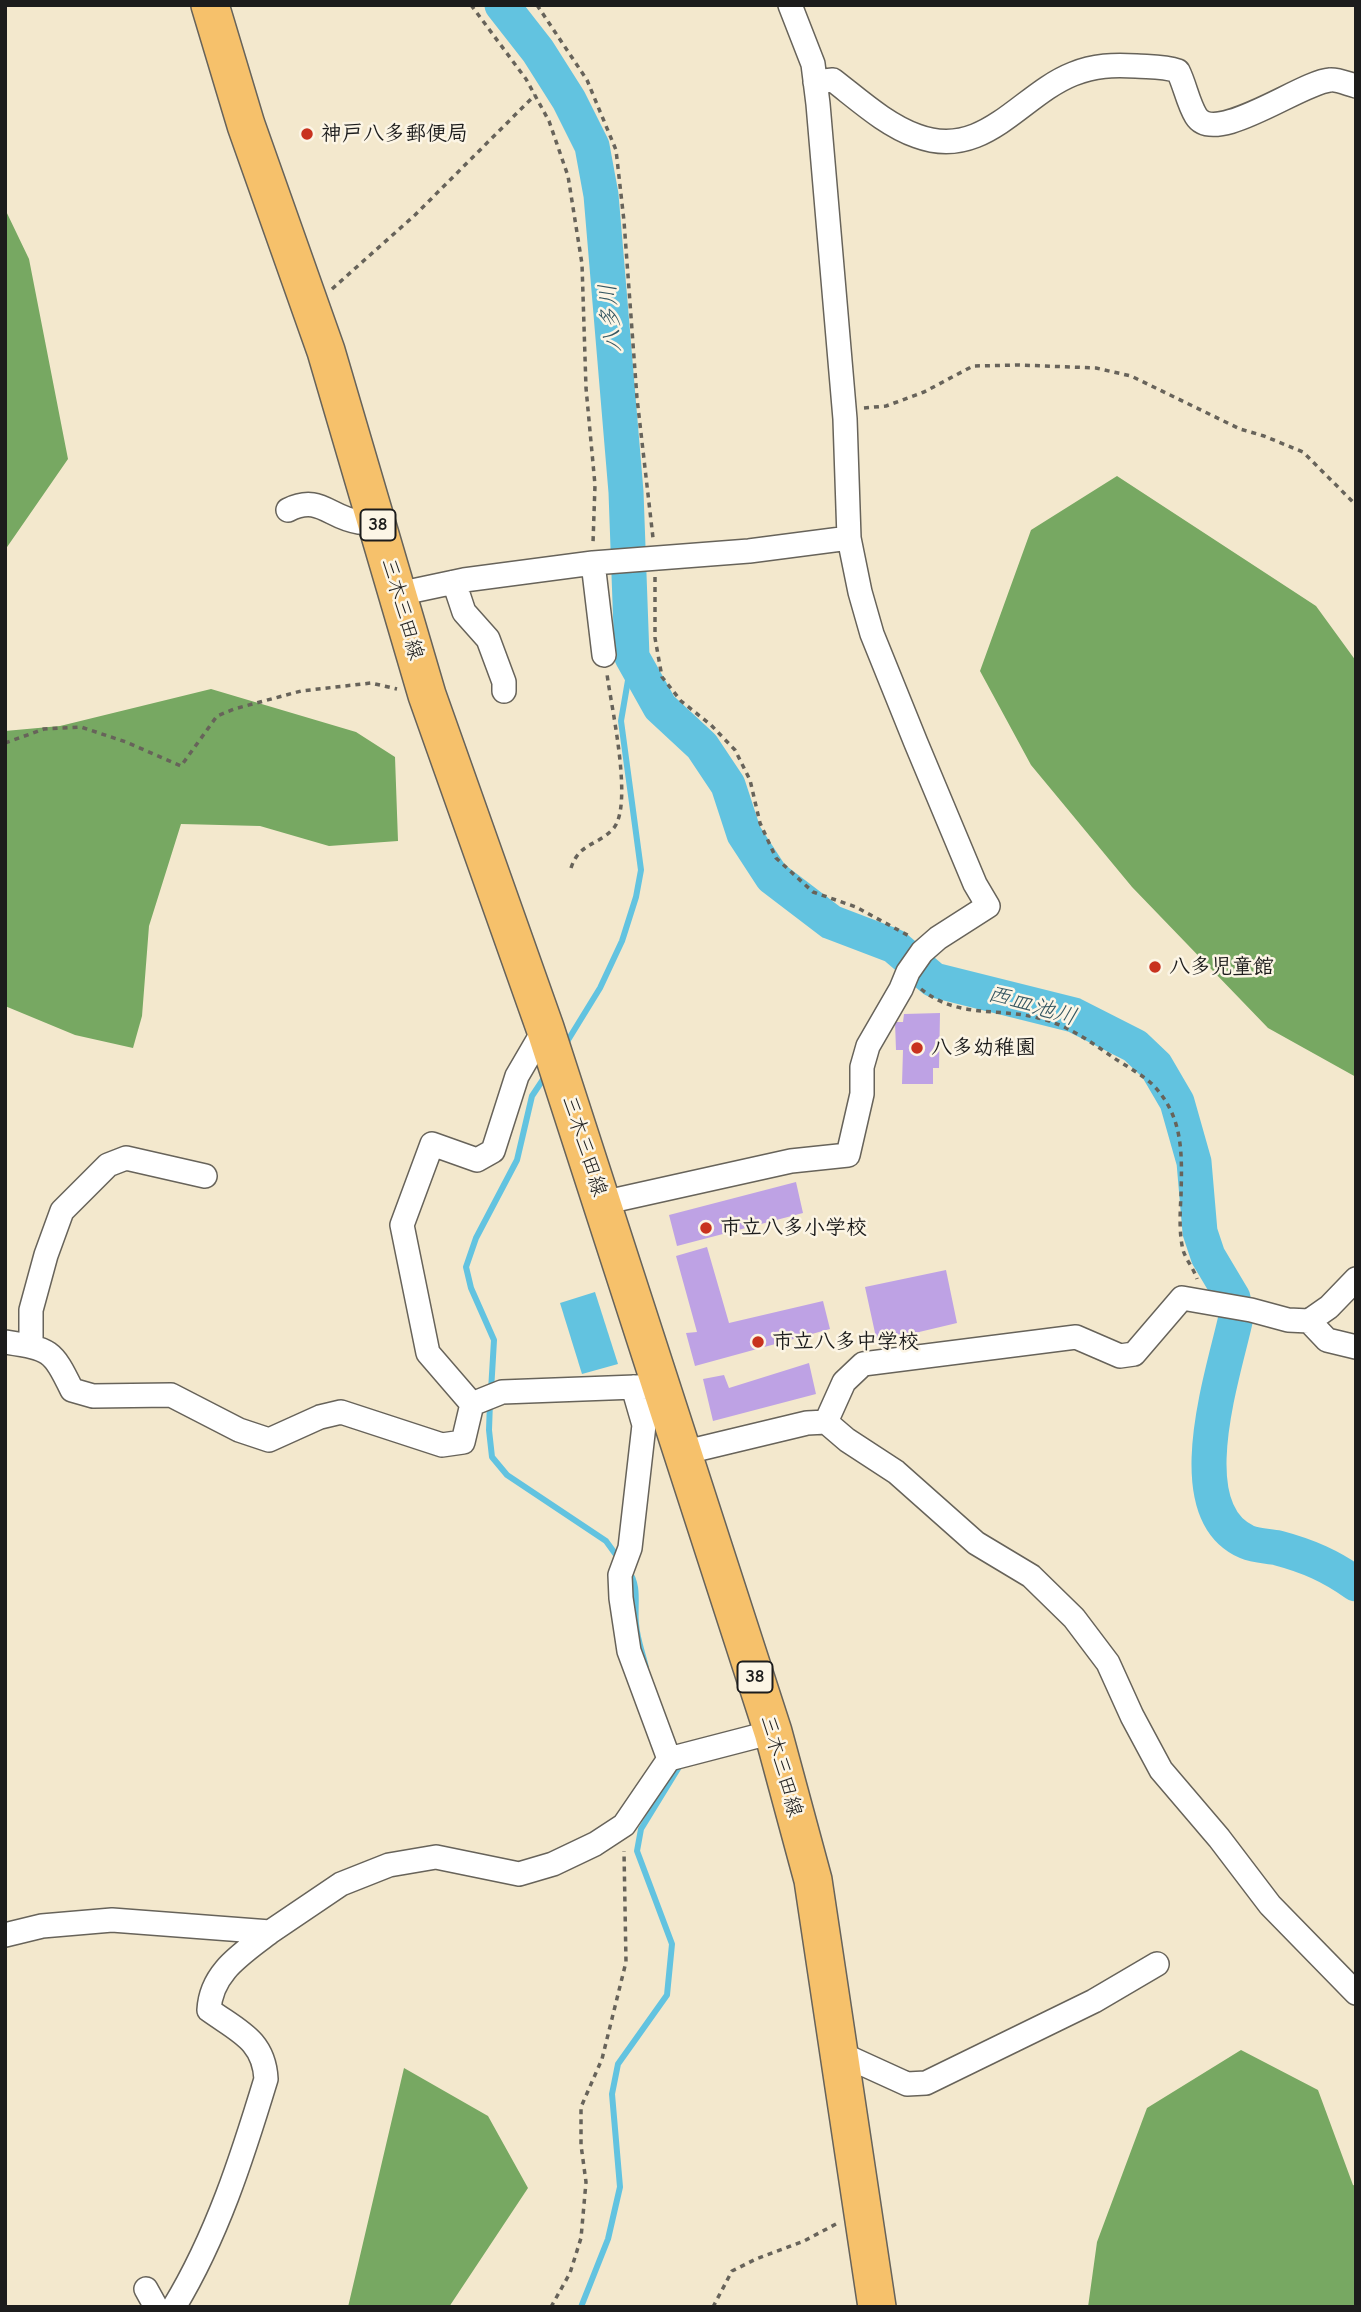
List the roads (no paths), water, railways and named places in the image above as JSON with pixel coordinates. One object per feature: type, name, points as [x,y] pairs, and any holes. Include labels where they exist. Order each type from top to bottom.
[{"type":"main road","name":"三木三田線","points":[[210,5],[246,125],[326,351],[427,695],[551,1045],[602,1203],[647,1386],[682,1453],[773,1732],[813,1880],[877,2307]]},
{"type":"street","points":[[602,1203],[791,1161],[848,1155],[862,1094],[862,1068],[868,1046],[907,974],[938,938],[988,906],[965,861],[872,634],[860,592],[849,538],[844,409],[816,82],[813,64],[790,5]]},
{"type":"street","points":[[816,82],[833,80],[881,116],[917,136],[945,142],[974,136],[994,127],[1037,94],[1071,74],[1100,65],[1167,67],[1178,71],[1197,118],[1210,126],[1227,125],[1303,88],[1331,79],[1356,86]]},
{"type":"street","points":[[288,510],[301,503],[315,503],[359,523],[377,521]]},
{"type":"street","points":[[398,594],[454,582],[599,562],[750,551],[849,538]]},
{"type":"street","points":[[599,562],[604,655]]},
{"type":"street","points":[[454,582],[464,612],[488,639],[504,682],[504,691]]},
{"type":"street","points":[[472,1404],[428,1353],[402,1225],[432,1144],[477,1160],[493,1151],[517,1076],[551,1045]]},
{"type":"street","points":[[30,1346],[31,1310],[46,1255],[62,1211],[108,1165],[126,1158],[205,1176]]},
{"type":"street","points":[[826,1422],[844,1382],[863,1364],[1076,1337],[1120,1356],[1134,1354],[1182,1298],[1251,1310],[1288,1320],[1310,1321],[1329,1307],[1356,1279]]},
{"type":"street","points":[[1310,1321],[1326,1340],[1356,1347]]},
{"type":"street","points":[[5,1342],[40,1348],[58,1360],[72,1390],[93,1396],[171,1395],[239,1430],[269,1440],[341,1412],[442,1445],[463,1442],[472,1404]]},
{"type":"street","points":[[472,1404],[502,1392],[647,1386],[630,1548],[620,1575],[621,1598],[629,1651],[669,1759]]},
{"type":"street","points":[[682,1453],[807,1423],[826,1422],[847,1440],[896,1472],[976,1543],[1031,1576],[1074,1618],[1108,1662],[1132,1716],[1161,1770],[1219,1838],[1270,1905],[1356,1993]]},
{"type":"street","points":[[174,2307],[197,2270],[226,2202],[266,2080],[265,2063],[253,2042],[209,2010],[209,1997],[217,1978],[230,1964],[270,1932],[341,1884],[389,1865],[436,1857],[519,1874],[563,1859],[595,1844],[624,1825],[669,1759],[773,1732]]},
{"type":"street","points":[[5,1935],[42,1926],[112,1920],[270,1932]]},
{"type":"street","points":[[839,2053],[907,2084],[926,2083],[1094,2001],[1157,1964]]},
{"type":"water","points":[[595,1292],[618,1364],[582,1374],[560,1303]]},
{"type":"waterway","name":"西皿池川","points":[[502,5],[538,51],[569,100],[592,146],[601,195],[626,492],[632,657],[660,707],[702,746],[728,785],[744,834],[772,877],[831,922],[894,946],[934,980],[1074,1015],[1135,1046],[1156,1066],[1177,1102],[1194,1162],[1200,1232],[1208,1256],[1233,1298],[1236,1317],[1215,1405],[1210,1439],[1209,1472],[1214,1502],[1226,1526],[1247,1542],[1309,1558],[1356,1584]]},
{"type":"waterway","points":[[565,1045],[600,988],[622,941],[636,897],[641,870],[621,721],[632,657]]},
{"type":"waterway","points":[[491,1391],[494,1340],[471,1288],[466,1267],[476,1238],[517,1160],[532,1096],[546,1075]]},
{"type":"waterway","points":[[490,1402],[492,1457],[507,1475],[606,1541],[619,1559]]},
{"type":"waterway","points":[[628,1570],[634,1583],[637,1630],[646,1668]]},
{"type":"waterway","points":[[581,2307],[608,2239],[620,2187],[612,2094],[618,2064],[667,1995],[672,1944],[637,1851],[641,1829],[679,1767],[678,1761]]},
{"type":"place","name":"神戸八多郵便局","points":[[307,134]]},
{"type":"place","name":"八多児童館","points":[[1155,967]]},
{"type":"place","name":"八多幼稚園","points":[[917,1048]]},
{"type":"place","name":"市立八多小学校","points":[[706,1228]]},
{"type":"place","name":"市立八多中学校","points":[[758,1342]]},
{"type":"water label","name":"八多川","points":[[611,318]]}]
